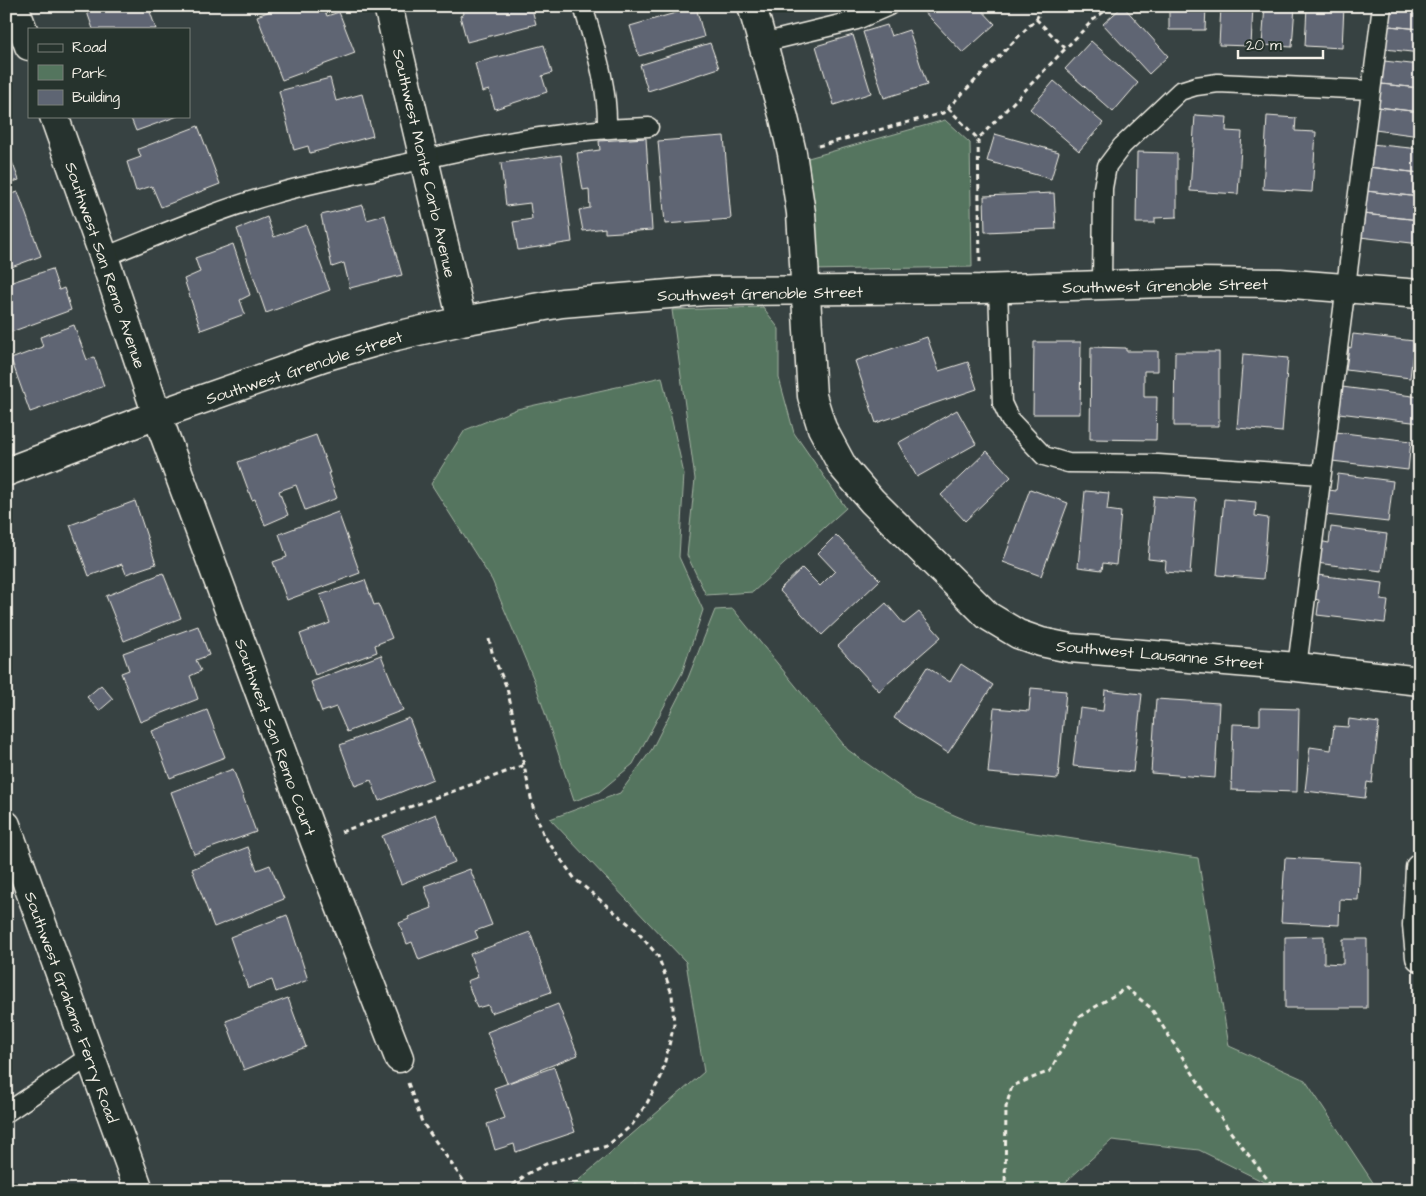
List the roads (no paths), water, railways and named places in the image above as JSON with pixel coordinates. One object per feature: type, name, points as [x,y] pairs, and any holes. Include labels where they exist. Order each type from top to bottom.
[{"type":"street","points":[[14,6],[28,43]]},
{"type":"street","name":"Southwest Monte Carlo Avenue","points":[[388,6],[462,321]]},
{"type":"street","name":"Southwest Lausanne Street","points":[[752,6],[792,153],[801,213],[812,396],[822,428],[843,467],[872,501],[988,616],[1018,634],[1041,642],[1070,648],[1297,667],[1420,681]]},
{"type":"street","name":"Southwest San Remo Avenue","points":[[55,118],[157,415]]},
{"type":"street","name":"Southwest Grenoble Street","points":[[6,472],[157,415],[323,357],[396,336],[462,321],[562,303],[705,291],[989,288],[1196,282],[1271,282],[1420,294]]},
{"type":"street","name":"Southwest San Remo Court","points":[[157,415],[315,842],[399,1058]]},
{"type":"street","name":"Southwest Grahams Ferry Road","points":[[6,825],[139,1190]]},
{"type":"street","points":[[1420,868],[1417,924],[1420,957]]},
{"type":"lane","points":[[583,6],[603,77],[607,104],[607,128]]},
{"type":"lane","points":[[762,43],[857,20],[889,6]]},
{"type":"lane","points":[[1297,667],[1382,6]]},
{"type":"lane","points":[[1102,285],[1103,188],[1107,166],[1122,146],[1180,91],[1196,86],[1218,83],[1371,90]]},
{"type":"lane","points":[[104,257],[193,222],[273,194],[480,147],[569,132],[607,128],[648,127]]},
{"type":"lane","points":[[989,288],[1002,403],[1010,420],[1044,456],[1068,463],[1158,464],[1321,475]]},
{"type":"lane","points":[[6,1113],[90,1056]]}]
